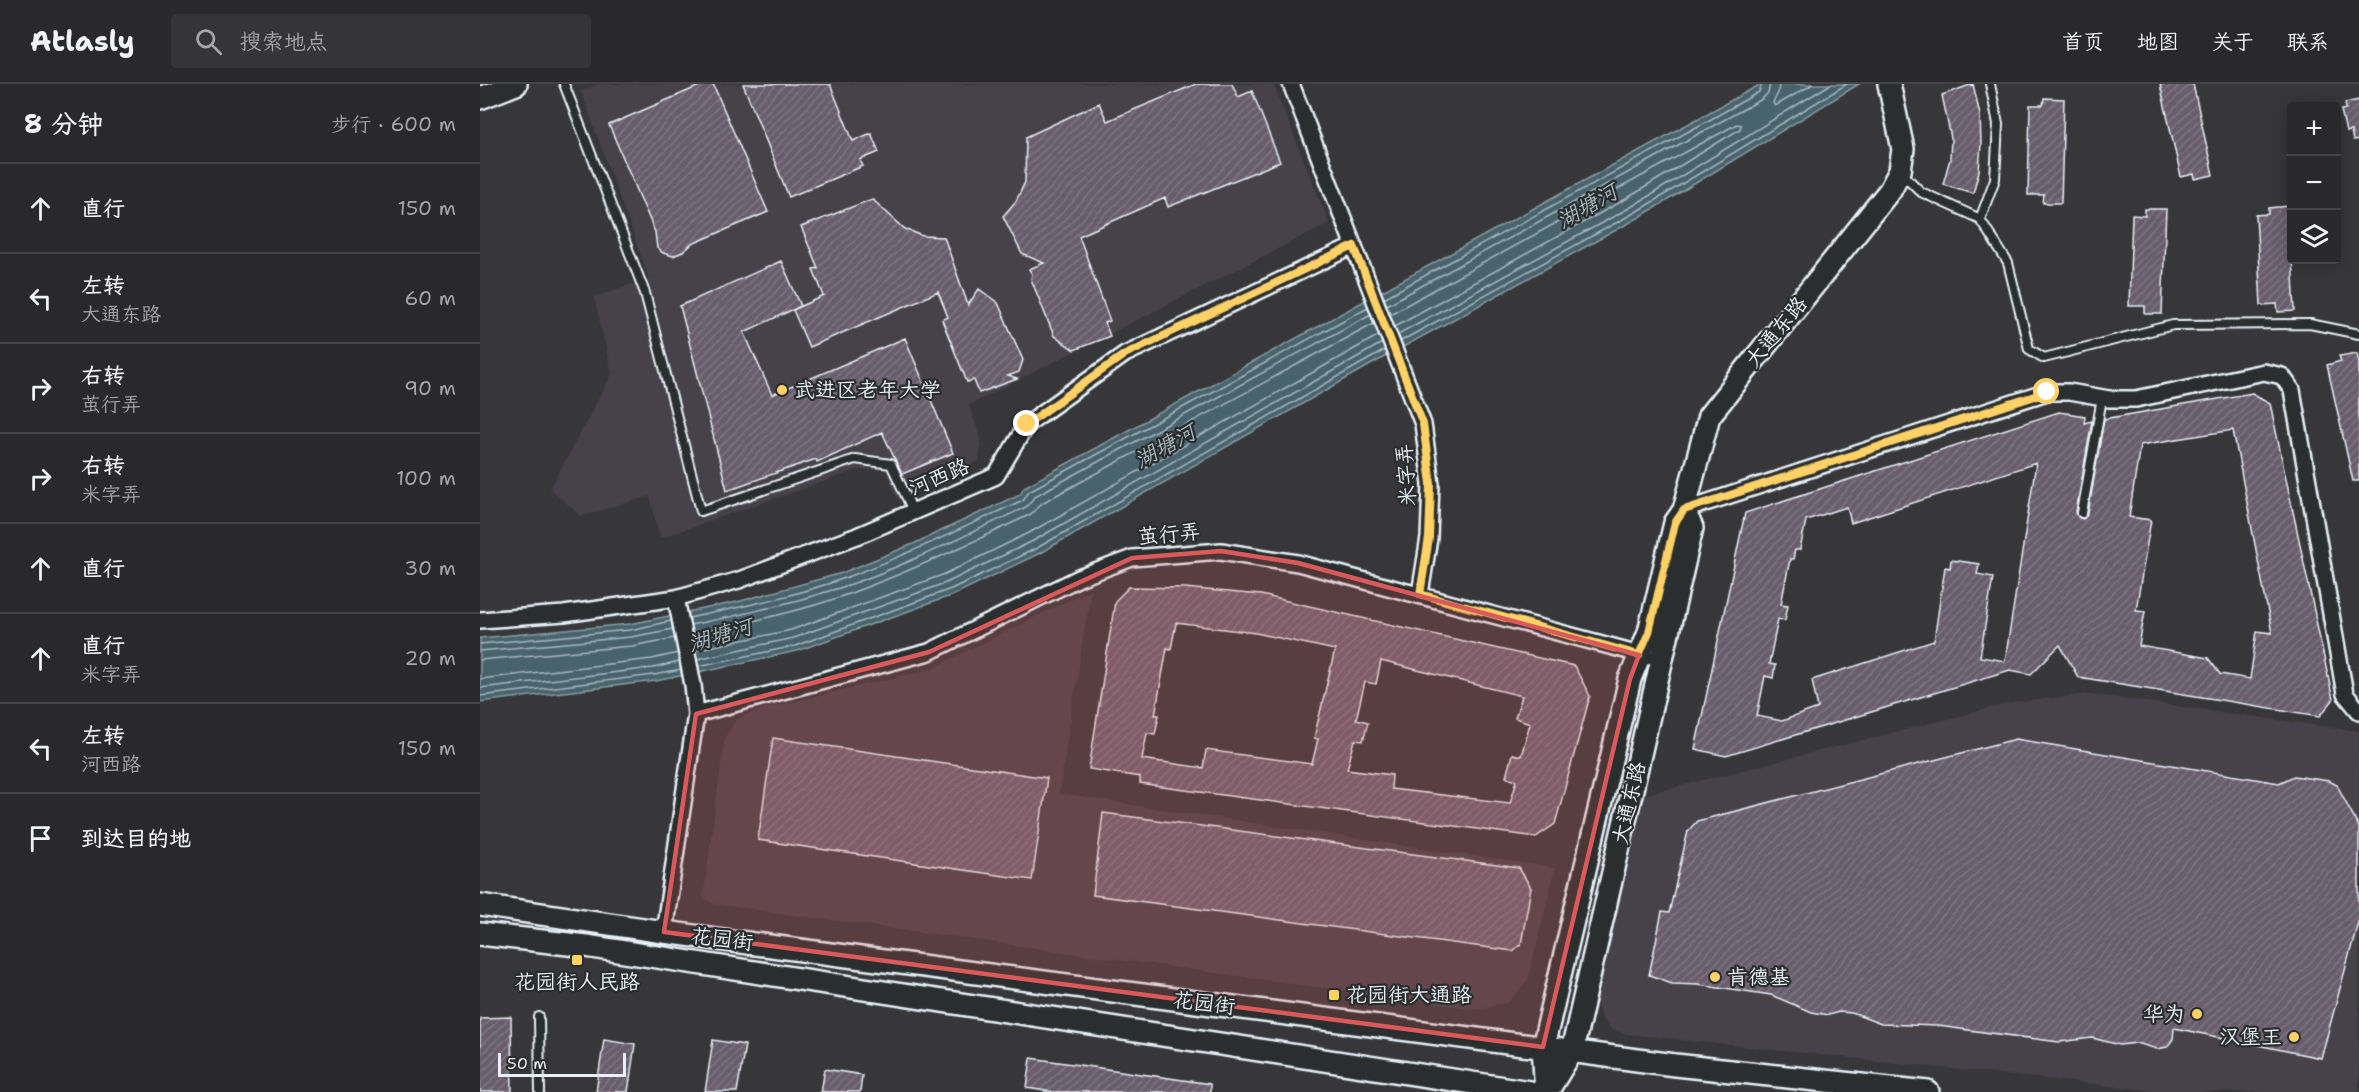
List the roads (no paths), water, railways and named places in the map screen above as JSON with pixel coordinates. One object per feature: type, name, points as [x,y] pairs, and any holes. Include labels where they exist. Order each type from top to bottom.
[{"type":"main road","points":[[480,98],[516,84]]},
{"type":"main road","points":[[1889,85],[1903,149],[1900,171]]},
{"type":"main road","name":"大通东路","points":[[1547,1092],[1543,1047],[1629,679],[1649,632],[1675,523],[1684,510],[1709,416],[1890,190],[1900,171]]},
{"type":"main road","name":"大通东路","points":[[1547,1092],[1572,1051],[1692,528],[1684,510]]},
{"type":"main road","name":"花园街","points":[[480,905],[664,932],[1675,1065],[1928,1092]]},
{"type":"main road","name":"花园街","points":[[480,934],[586,946],[1530,1092]]},
{"type":"street","points":[[1291,84],[1354,246]]},
{"type":"street","name":"河西路","points":[[480,620],[677,604],[857,536],[996,476],[1027,424],[1125,354],[1354,246]]},
{"type":"street","name":"米字弄","points":[[1354,246],[1423,424],[1431,484],[1429,538],[1420,594]]},
{"type":"street","points":[[1684,510],[2047,392],[2136,399],[2264,372],[2282,376],[2292,390],[2345,694],[2359,711]]},
{"type":"street","name":"茧行弄","points":[[696,714],[929,652],[1079,578],[1132,558],[1221,550],[1298,563],[1420,594],[1639,655],[1662,659]]},
{"type":"street","points":[[664,932],[696,714],[693,686],[677,604]]},
{"type":"lane","points":[[564,84],[645,293],[701,511],[855,459],[891,464],[913,511]]},
{"type":"lane","points":[[1980,219],[1995,179],[1998,124],[1990,84]]},
{"type":"lane","points":[[1900,171],[1921,192],[1980,219],[2008,263],[2029,349],[2044,358],[2173,325],[2310,324],[2359,334]]},
{"type":"lane","points":[[2082,513],[2102,398]]},
{"type":"lane","points":[[539,1017],[540,1092]]},
{"type":"water","name":"湖塘河","points":[[1761,84],[1859,84],[1638,218],[1372,364],[1040,553],[953,595],[797,651],[656,681],[480,702],[480,638],[630,624],[737,602],[842,573],[913,544],[1020,494],[1024,487]]},
{"type":"place","name":"武进区老年大学","points":[[782,390]]},
{"type":"place","name":"花园街人民路","points":[[577,960]]},
{"type":"place","name":"肯德基","points":[[1715,977]]},
{"type":"place","name":"花园街大通路","points":[[1334,995]]},
{"type":"place","name":"华为","points":[[2197,1014]]},
{"type":"place","name":"汉堡王","points":[[2294,1037]]}]
